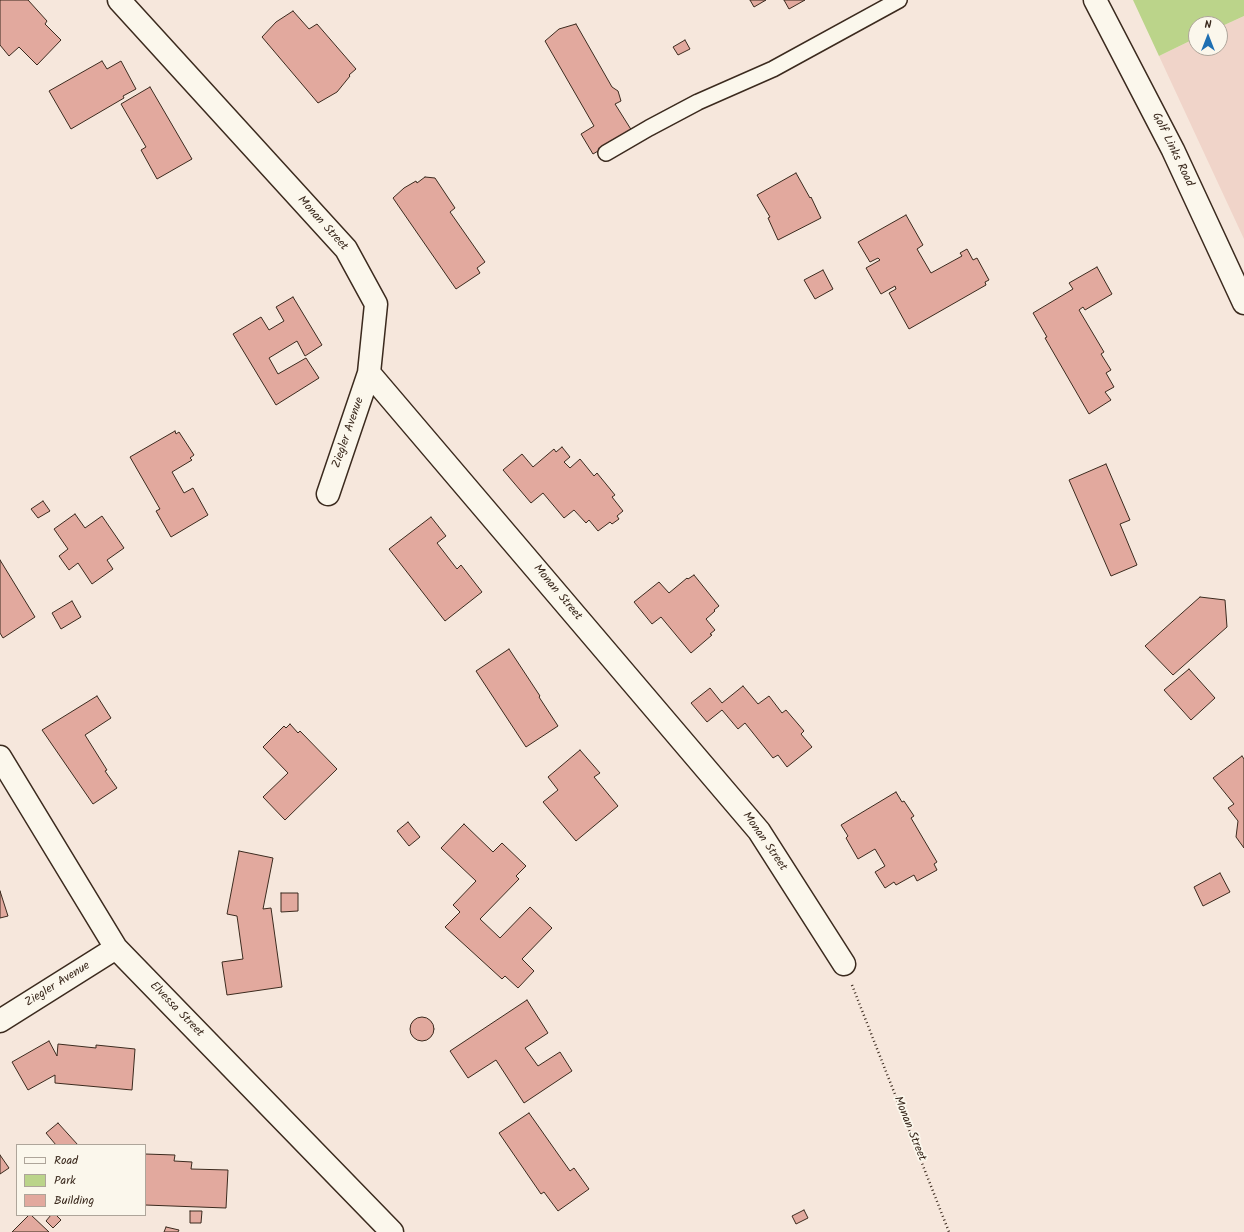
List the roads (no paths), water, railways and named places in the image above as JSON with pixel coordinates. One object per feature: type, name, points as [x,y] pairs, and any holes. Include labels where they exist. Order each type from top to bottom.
[{"type":"street","name":"Monan Street","points":[[118,0],[346,249],[376,304],[369,373],[759,831],[844,964]]},
{"type":"street","name":"Golf Links Road","points":[[1095,0],[1173,150],[1244,303]]},
{"type":"street","name":"Ziegler Avenue","points":[[328,494],[369,373]]},
{"type":"street","name":"Elvessa Street","points":[[0,757],[116,948],[392,1232]]},
{"type":"street","name":"Ziegler Avenue","points":[[0,1021],[116,948]]},
{"type":"lane","points":[[606,153],[698,102],[773,69],[899,0]]}]
